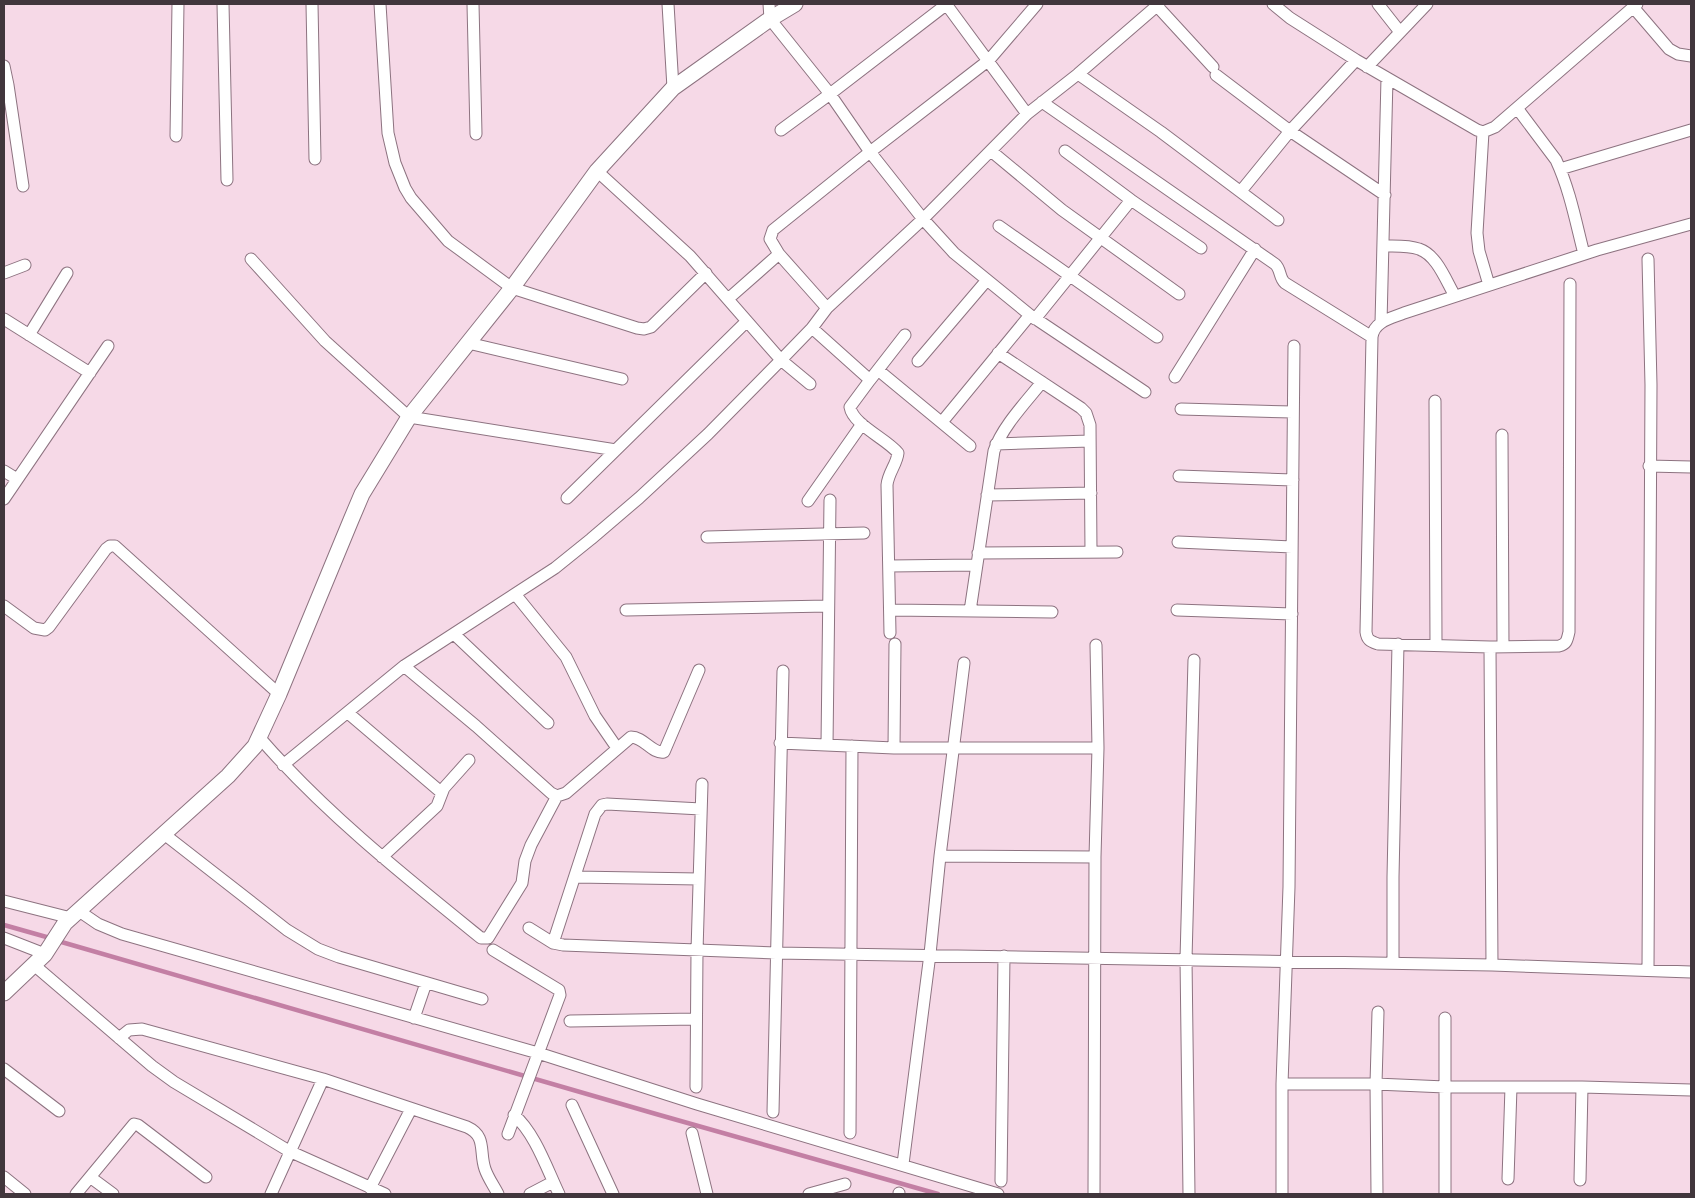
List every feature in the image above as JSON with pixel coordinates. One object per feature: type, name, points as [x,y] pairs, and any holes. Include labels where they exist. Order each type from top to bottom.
[{"type":"street","points":[[176,136],[178,4]]},
{"type":"street","points":[[223,4],[227,180]]},
{"type":"street","points":[[312,4],[315,158]]},
{"type":"street","points":[[380,4],[388,133],[395,164],[405,188],[427,217],[448,240],[512,288],[644,329],[651,326],[706,273]]},
{"type":"street","points":[[472,4],[476,134]]},
{"type":"street","points":[[668,4],[673,88]]},
{"type":"street","points":[[769,4],[770,19],[830,94],[870,152],[923,219],[954,253],[1033,317],[1145,392]]},
{"type":"street","points":[[4,993],[48,950],[71,917],[228,776],[255,746],[279,694],[362,494],[383,458],[409,418],[512,288],[597,171],[673,88],[770,19],[795,4]]},
{"type":"street","points":[[781,130],[947,4],[1027,114]]},
{"type":"street","points":[[827,308],[779,254],[770,239],[773,230],[989,60],[1037,4]]},
{"type":"street","points":[[1273,4],[1304,27],[1367,67],[1483,132],[1495,127],[1635,6],[1669,48],[1678,54],[1691,56]]},
{"type":"street","points":[[1378,4],[1400,32]]},
{"type":"street","points":[[1367,67],[1427,4]]},
{"type":"street","points":[[283,765],[404,666],[555,568],[591,540],[708,434],[812,328],[827,308],[923,219],[1027,114],[1078,74],[1158,5],[1214,71],[1290,131],[1385,195]]},
{"type":"street","points":[[1240,191],[1290,131],[1356,60]]},
{"type":"street","points":[[4,66],[23,186]]},
{"type":"street","points":[[1078,74],[1161,132],[1278,220]]},
{"type":"street","points":[[1381,323],[1386,78]]},
{"type":"street","points":[[1042,102],[1277,265],[1281,279],[1285,283],[1372,336]]},
{"type":"street","points":[[1517,108],[1560,169],[1584,254]]},
{"type":"street","points":[[1560,169],[1691,130]]},
{"type":"street","points":[[1483,132],[1477,233],[1479,251],[1489,285]]},
{"type":"street","points":[[990,151],[1047,198],[1179,294]]},
{"type":"street","points":[[1065,151],[1131,200],[1201,248]]},
{"type":"street","points":[[597,171],[690,256],[781,360],[810,384]]},
{"type":"street","points":[[942,422],[998,353],[1070,275],[1131,200]]},
{"type":"street","points":[[1570,284],[1569,632],[1567,640],[1564,645],[1559,646],[1503,647],[1378,644],[1371,642],[1366,632],[1372,336],[1374,328],[1404,313],[1455,296],[1584,254],[1691,224]]},
{"type":"street","points":[[999,226],[1157,336]]},
{"type":"street","points":[[1383,246],[1419,248],[1426,252],[1436,264],[1455,296]]},
{"type":"street","points":[[1175,376],[1255,249]]},
{"type":"street","points":[[728,299],[779,254]]},
{"type":"street","points":[[250,259],[324,341],[409,418],[616,450]]},
{"type":"street","points":[[1648,259],[1651,385],[1649,466],[1648,970]]},
{"type":"street","points":[[4,273],[25,265]]},
{"type":"street","points":[[30,335],[67,273]]},
{"type":"street","points":[[918,362],[987,280]]},
{"type":"street","points":[[4,319],[90,373]]},
{"type":"street","points":[[568,498],[747,321]]},
{"type":"street","points":[[812,328],[870,380]]},
{"type":"street","points":[[894,748],[888,480],[898,458],[898,453],[862,424],[853,415],[850,407],[906,335]]},
{"type":"street","points":[[468,343],[622,379]]},
{"type":"street","points":[[4,499],[108,346]]},
{"type":"street","points":[[1282,1194],[1282,1084],[1288,887],[1292,614],[1294,346]]},
{"type":"street","points":[[998,353],[1086,413],[1090,425],[1091,552]]},
{"type":"street","points":[[878,370],[970,446]]},
{"type":"street","points":[[970,611],[992,457],[996,444],[1042,382]]},
{"type":"street","points":[[1435,401],[1436,645]]},
{"type":"street","points":[[1181,409],[1293,412]]},
{"type":"street","points":[[808,501],[862,424]]},
{"type":"street","points":[[1502,435],[1503,647]]},
{"type":"street","points":[[996,444],[1090,441]]},
{"type":"street","points":[[1649,466],[1691,468]]},
{"type":"street","points":[[4,471],[17,479]]},
{"type":"street","points":[[1179,476],[1293,480]]},
{"type":"street","points":[[987,495],[1091,493]]},
{"type":"street","points":[[827,745],[830,500]]},
{"type":"street","points":[[707,537],[864,533]]},
{"type":"street","points":[[1178,542],[1292,547]]},
{"type":"street","points":[[4,606],[34,628],[45,630],[106,549],[110,546],[115,546],[279,694]]},
{"type":"street","points":[[978,553],[1118,552]]},
{"type":"street","points":[[889,566],[976,565]]},
{"type":"street","points":[[515,594],[563,652],[601,726],[617,748]]},
{"type":"street","points":[[626,610],[828,606]]},
{"type":"street","points":[[890,610],[1052,612]]},
{"type":"street","points":[[1176,610],[1292,614]]},
{"type":"street","points":[[454,634],[548,723]]},
{"type":"street","points":[[1392,964],[1398,644]]},
{"type":"street","points":[[1094,1194],[1095,858],[1098,748],[1096,645]]},
{"type":"street","points":[[1490,647],[1492,965]]},
{"type":"street","points":[[1189,1194],[1186,959],[1194,660]]},
{"type":"street","points":[[903,1164],[964,662]]},
{"type":"street","points":[[404,666],[476,726],[551,793],[557,796]]},
{"type":"street","points":[[259,737],[283,765],[382,856],[481,938],[488,938],[522,883],[525,861],[531,845],[557,796],[566,792],[631,737],[658,751],[664,752],[699,670]]},
{"type":"street","points":[[773,1112],[783,671]]},
{"type":"street","points":[[348,713],[442,794]]},
{"type":"street","points":[[780,743],[894,748],[1098,748]]},
{"type":"street","points":[[850,1132],[852,746]]},
{"type":"street","points":[[382,856],[437,806],[448,782],[469,760]]},
{"type":"street","points":[[696,1087],[697,951],[702,784]]},
{"type":"street","points":[[553,943],[595,814],[602,805],[701,808]]},
{"type":"street","points":[[164,834],[302,940],[318,949],[339,957],[482,999]]},
{"type":"street","points":[[940,856],[1095,858]]},
{"type":"street","points":[[575,877],[699,879]]},
{"type":"street","points":[[4,901],[98,924],[122,934],[414,1018],[998,1194]]},
{"type":"street","points":[[529,928],[553,943],[563,945],[697,951],[1492,965],[1691,972]]},
{"type":"street","points":[[4,938],[48,950]]},
{"type":"street","points":[[493,950],[559,990],[560,994],[508,1134]]},
{"type":"street","points":[[1001,1180],[1004,956]]},
{"type":"street","points":[[34,965],[152,1066],[174,1082],[290,1151],[384,1194]]},
{"type":"street","points":[[414,1018],[426,983]]},
{"type":"street","points":[[1377,1194],[1376,1084],[1378,1012]]},
{"type":"street","points":[[1445,1018],[1445,1194]]},
{"type":"street","points":[[570,1021],[696,1019]]},
{"type":"street","points":[[119,1038],[129,1030],[142,1029],[323,1079],[467,1127],[479,1135],[485,1170],[498,1194]]},
{"type":"street","points":[[4,1068],[59,1111]]},
{"type":"street","points":[[271,1194],[323,1079]]},
{"type":"street","points":[[1282,1084],[1691,1090]]},
{"type":"street","points":[[1508,1179],[1511,1087]]},
{"type":"street","points":[[1580,1180],[1582,1087]]},
{"type":"street","points":[[572,1105],[613,1194]]},
{"type":"street","points":[[370,1188],[411,1109]]},
{"type":"street","points":[[514,1115],[529,1132],[559,1194]]},
{"type":"street","points":[[76,1194],[131,1126],[136,1123],[206,1177]]},
{"type":"street","points":[[692,1133],[706,1194]]},
{"type":"street","points":[[4,1177],[25,1194]]},
{"type":"street","points":[[90,1177],[113,1194]]},
{"type":"street","points":[[530,1194],[553,1182]]},
{"type":"street","points":[[809,1194],[845,1184]]},
{"type":"waterway","points":[[4,925],[50,938]]},
{"type":"waterway","points":[[58,941],[938,1194]]}]
